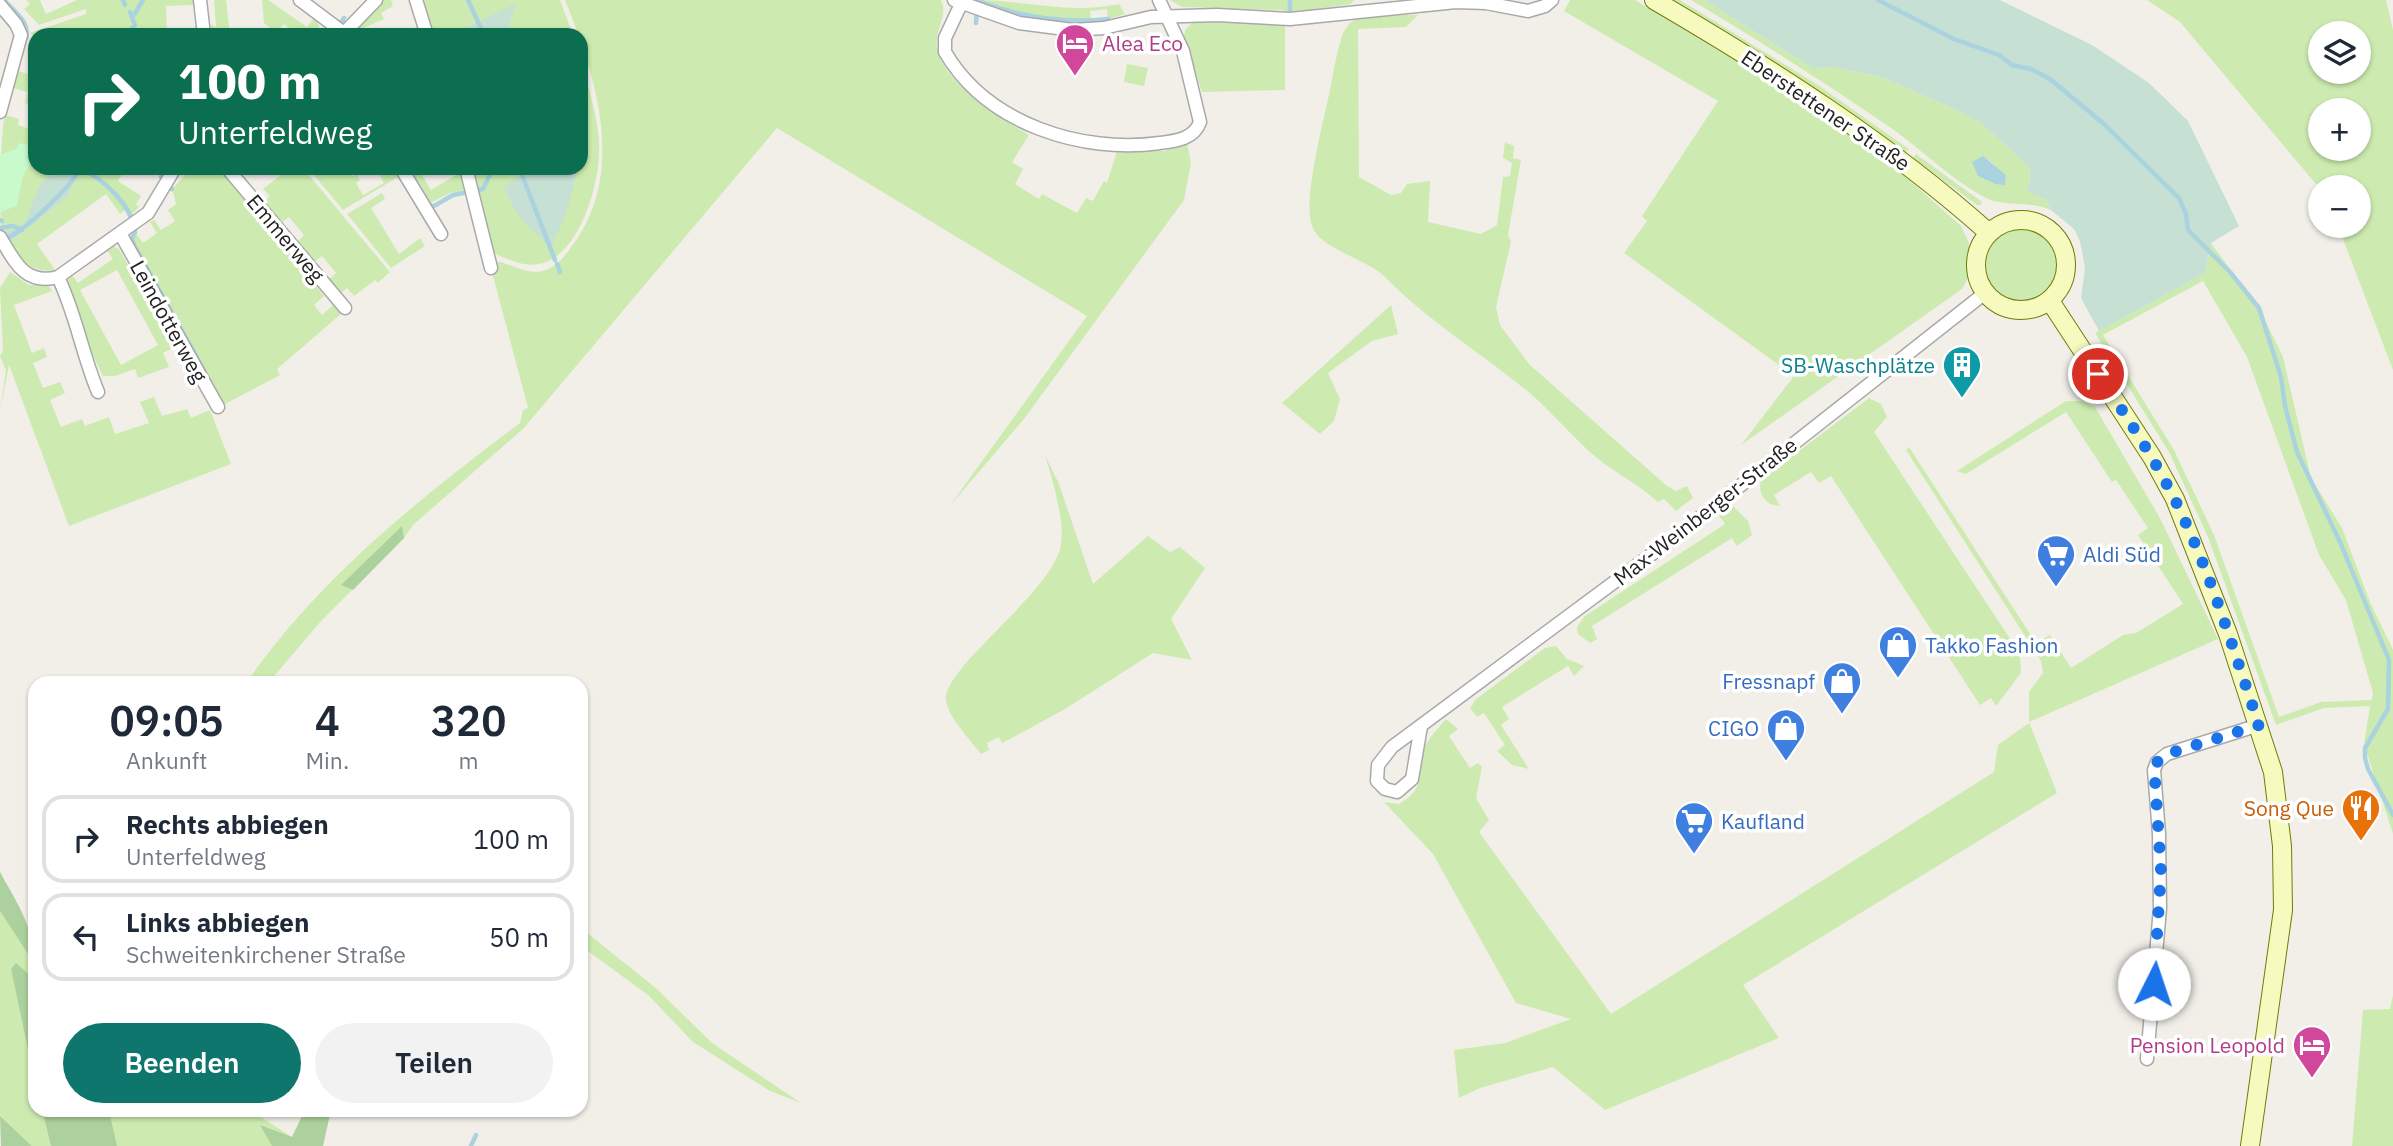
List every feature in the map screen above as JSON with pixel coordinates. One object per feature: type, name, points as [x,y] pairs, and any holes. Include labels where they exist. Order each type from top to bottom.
[{"type":"main road","name":"Eberstettener Straße","points":[[1654,0],[1752,59],[1853,125],[1905,162],[1989,233]]},
{"type":"main road","points":[[2030,220],[2055,235],[2063,247],[2066,276],[2050,301],[2038,308],[2009,309],[1985,293],[1979,281],[1977,256],[1989,233],[2008,222],[2030,220]]},
{"type":"main road","points":[[2050,301],[2152,457],[2175,499],[2195,543],[2259,725],[2278,800],[2284,894],[2250,1146]]},
{"type":"street","points":[[200,0],[203,28]]},
{"type":"street","points":[[300,0],[335,28]]},
{"type":"street","points":[[349,28],[376,0]]},
{"type":"street","points":[[416,0],[425,28]]},
{"type":"street","points":[[1159,0],[1169,17],[1190,72],[1200,115],[1194,133],[1176,141],[1107,145],[1076,141],[1024,121],[970,82],[949,59],[943,45],[958,2],[1002,18],[1054,29],[1089,29],[1142,18],[1169,17],[1217,15],[1290,19],[1431,3],[1486,3],[1528,11],[1545,6],[1552,0]]},
{"type":"street","points":[[0,5],[16,24],[20,35],[0,112]]},
{"type":"street","points":[[2,241],[21,271],[40,278],[58,277],[152,209],[171,175]]},
{"type":"street","name":"Emmerweg","points":[[233,175],[345,308]]},
{"type":"street","points":[[405,175],[441,234]]},
{"type":"street","points":[[468,175],[491,268]]},
{"type":"street","name":"Leindotterweg","points":[[121,234],[218,407]]},
{"type":"street","points":[[58,277],[73,309],[79,340],[98,392]]},
{"type":"street","name":"Max-Weinberger-Straße","points":[[1421,726],[1412,779],[1401,789],[1391,792],[1377,781],[1378,765],[1388,751],[1421,726],[1679,534],[1985,293]]},
{"type":"street","points":[[2147,1059],[2160,908],[2160,834],[2154,771],[2157,762],[2167,754],[2259,725]]},
{"type":"green space","points":[[26,0],[40,0],[46,14],[77,0],[193,0],[193,5],[166,6],[167,28],[45,28],[86,14],[86,9],[39,25],[24,9],[30,4]]},
{"type":"green space","points":[[214,0],[226,0],[229,28],[211,28],[211,25],[216,27]]},
{"type":"green space","points":[[262,0],[268,0],[307,27],[314,18],[319,25],[319,28],[289,28],[284,24],[280,28],[270,28],[264,23]]},
{"type":"green space","points":[[381,0],[391,0],[393,6],[381,13],[384,19],[363,28],[352,28]]},
{"type":"green space","points":[[423,0],[560,0],[570,28],[433,28]]},
{"type":"green space","points":[[565,0],[941,0],[943,11],[937,47],[949,73],[974,98],[1029,135],[1012,162],[1023,169],[1015,184],[1039,199],[1042,194],[1077,213],[1086,198],[1093,201],[1104,181],[1107,183],[1117,151],[1164,151],[1187,143],[1191,163],[1184,200],[1024,419],[949,507],[1087,316],[777,128],[524,428],[413,525],[404,538],[322,620],[274,676],[251,676],[275,644],[339,574],[409,510],[520,423],[523,410],[528,408],[491,268],[497,266],[496,261],[537,272],[549,269],[559,262],[577,239],[592,210],[600,181],[600,119],[588,65],[588,28],[576,28]]},
{"type":"green space","points":[[976,0],[1065,8],[1119,4],[1125,14],[1108,19],[1107,9],[1090,11],[1091,21],[1062,20],[1019,13]]},
{"type":"green space","points":[[1170,0],[1354,0],[1351,4],[1288,13],[1282,10],[1182,7]]},
{"type":"green space","points":[[1570,0],[1635,0],[1818,111],[1890,163],[1961,226],[1969,243],[1969,276],[1962,289],[1741,445],[1794,376],[1624,253],[1647,221],[1642,216],[1718,101],[1564,11]]},
{"type":"green space","points":[[1668,0],[1680,0],[1818,85],[1909,149],[1906,152],[1790,72]]},
{"type":"green space","points":[[1691,0],[1704,0],[1813,68],[1831,67],[1879,76],[1981,123],[2030,168],[2029,186],[2045,199],[2051,210],[2034,205],[1991,200],[1972,190],[1894,130]],"holes":[[[1989,160],[2005,175],[1995,184],[1978,176]]]},
{"type":"green space","points":[[1704,0],[2000,0],[2092,45],[2149,83],[2188,121],[2239,226],[2211,243],[2205,273],[2099,331],[2081,298],[2085,268],[2080,241],[2074,229],[2051,210],[2045,199],[2026,191],[2030,168],[1981,123],[1879,76],[1831,67],[1813,68]]},
{"type":"green space","points":[[2147,0],[2386,0],[2393,30],[2393,370],[2343,238],[2371,238],[2371,175],[2308,175],[2180,22]]},
{"type":"green space","points":[[516,3],[509,28],[466,28]]},
{"type":"green space","points":[[1418,15],[1406,27],[1358,29],[1359,177],[1391,195],[1401,193],[1407,184],[1430,181],[1428,222],[1481,234],[1497,225],[1503,177],[1510,176],[1512,163],[1503,158],[1505,142],[1514,146],[1513,158],[1521,160],[1508,235],[1511,242],[1496,307],[1500,325],[1529,364],[1667,486],[1676,491],[1687,486],[1693,498],[1676,511],[1664,499],[1658,502],[1598,459],[1530,393],[1434,320],[1377,271],[1324,241],[1312,226],[1312,178],[1345,29],[1361,17]]},
{"type":"green space","points":[[1193,22],[1285,23],[1285,90],[1202,92],[1184,36],[1185,30]]},
{"type":"green space","points":[[1127,64],[1148,68],[1144,86],[1124,82]]},
{"type":"green space","points":[[18,71],[28,74],[28,92],[13,88]]},
{"type":"green space","points":[[588,87],[596,118],[599,155],[593,192],[577,231],[566,248],[552,259],[535,265],[516,262],[492,251],[474,175],[588,175]]},
{"type":"green space","points":[[5,115],[19,119],[18,125],[28,129],[28,175],[122,175],[118,181],[141,196],[136,204],[139,207],[130,216],[125,210],[120,214],[106,194],[37,244],[55,270],[45,271],[28,265],[9,245],[1,227]]},
{"type":"green space","points":[[20,143],[28,145],[28,167],[23,176],[17,206],[0,212],[0,155],[16,149]]},
{"type":"green space","points":[[1916,154],[1982,202],[1981,205],[1977,205],[1913,158]]},
{"type":"green space","points":[[51,175],[78,175],[67,197],[10,242],[4,233],[24,224],[45,179]]},
{"type":"green space","points":[[185,175],[224,175],[324,296],[314,305],[322,315],[333,305],[341,314],[277,369],[280,375],[223,405],[132,238],[135,232],[143,243],[157,233],[150,222],[154,220],[161,230],[175,221],[168,210],[176,204],[172,189]]},
{"type":"green space","points":[[281,175],[309,175],[390,272],[378,283],[375,280],[354,296],[347,288],[338,296],[326,282],[336,273],[322,256],[311,264],[295,244],[304,235],[289,217],[279,225],[261,203],[270,196],[263,189]]},
{"type":"green space","points":[[314,175],[358,175],[360,180],[356,183],[363,195],[384,183],[380,175],[397,175],[398,177],[343,210]]},
{"type":"green space","points":[[412,175],[422,175],[431,190],[461,175],[464,190],[450,193],[430,203]]},
{"type":"green space","points":[[521,175],[576,175],[567,211],[551,248],[518,216],[503,187]]},
{"type":"green space","points":[[382,193],[385,199],[371,208],[399,254],[420,238],[425,246],[391,268],[347,214]]},
{"type":"green space","points":[[2021,229],[2036,232],[2048,240],[2056,252],[2059,267],[2056,282],[2048,294],[2036,302],[2021,305],[2006,302],[1994,294],[1986,282],[1983,267],[1986,252],[1994,240],[2006,232]]},
{"type":"green space","points":[[2211,243],[2259,308],[2283,357],[2311,478],[2342,528],[2370,602],[2393,650],[2393,834],[2364,744],[2370,706],[2324,708],[2276,725],[2208,537],[2169,452],[2095,333],[2205,273]],"holes":[[[2203,281],[2247,357],[2319,555],[2346,600],[2373,693],[2372,700],[2321,702],[2279,717],[2214,535],[2174,450],[2103,335]]]},
{"type":"green space","points":[[113,246],[119,249],[175,347],[163,353],[169,367],[138,378],[135,369],[115,376],[103,376],[90,350],[66,281],[72,275],[78,283],[113,259],[107,250]],"holes":[[[117,270],[158,345],[121,365],[80,290]]]},
{"type":"green space","points":[[10,272],[29,285],[49,285],[52,291],[14,305],[32,353],[44,348],[47,357],[33,363],[43,388],[60,382],[65,393],[50,400],[61,427],[82,419],[85,426],[109,417],[115,434],[149,423],[140,402],[154,397],[162,416],[187,409],[191,418],[210,410],[231,464],[69,526],[9,365],[0,412],[6,370],[0,356],[3,351],[0,288]]},
{"type":"green space","points":[[1391,305],[1398,334],[1372,341],[1328,373],[1340,399],[1334,421],[1320,434],[1282,403]]},
{"type":"green space","points":[[1869,398],[1881,404],[1887,417],[1874,432],[2020,654],[2021,673],[1996,706],[1991,698],[1980,705],[1831,476],[1819,483],[1811,472],[1774,495],[1780,506],[1767,501],[1760,490],[1761,480]]},
{"type":"green space","points":[[2066,401],[2081,401],[2095,407],[2160,518],[2218,639],[2029,722],[2029,692],[2043,673],[2041,661],[1906,450],[1909,447],[2036,643],[2050,635],[2071,668],[2123,635],[2136,633],[2183,604],[2138,535],[2148,528],[2116,480],[2112,482],[2066,412],[1966,474],[1957,471]]},
{"type":"green space","points":[[1045,455],[1059,484],[1093,584],[1148,536],[1170,552],[1180,547],[1205,568],[1171,619],[1192,660],[1153,653],[1065,709],[1010,739],[1002,743],[999,737],[987,743],[989,750],[981,754],[956,722],[946,701],[949,687],[961,670],[1040,584],[1054,563],[1062,534],[1057,500]]},
{"type":"green space","points":[[1733,506],[1748,521],[1752,535],[1737,546],[1732,538],[1592,626],[1597,639],[1590,643],[1578,634],[1577,627],[1585,616],[1725,524],[1718,514]]},
{"type":"green space","points":[[402,526],[404,538],[353,590],[341,585]]},
{"type":"green space","points":[[1556,646],[1567,659],[1584,666],[1574,676],[1568,666],[1502,707],[1509,719],[1501,725],[1529,769],[1512,765],[1497,751],[1505,745],[1484,713],[1477,717],[1470,708],[1476,699],[1545,648]]},
{"type":"green space","points":[[1446,719],[1458,729],[1449,736],[1470,768],[1478,763],[1482,767],[1476,798],[1489,820],[1479,832],[1611,1014],[1994,772],[1998,745],[2029,722],[2057,793],[1743,985],[1779,1038],[1605,1110],[1553,1067],[1480,1088],[1459,1098],[1454,1050],[1505,1043],[1571,1019],[1516,1003],[1433,854],[1384,802],[1399,804],[1415,790],[1425,746]]},
{"type":"green space","points":[[0,872],[28,928],[28,954],[0,911]]},
{"type":"green space","points":[[0,911],[28,954],[28,1117],[44,1117],[51,1146],[32,1146],[0,1116]]},
{"type":"green space","points":[[588,934],[657,989],[712,1043],[801,1103],[770,1091],[693,1042],[648,995],[588,951]]},
{"type":"green space","points":[[16,963],[28,973],[28,1049],[11,969]]},
{"type":"green space","points":[[2393,995],[2393,1146],[2352,1146],[2363,1010],[2390,1009]]},
{"type":"green space","points":[[0,1116],[32,1146],[1,1146]]},
{"type":"green space","points":[[44,1117],[111,1117],[117,1146],[51,1146]]},
{"type":"green space","points":[[111,1117],[261,1117],[292,1137],[302,1117],[307,1117],[315,1146],[117,1146]]},
{"type":"green space","points":[[302,1117],[329,1117],[323,1146],[272,1146],[260,1125],[292,1137]]},
{"type":"water","points":[[1983,156],[2006,175],[2005,185],[1995,184],[1978,176],[1972,162]]},
{"type":"waterway","points":[[4,0],[24,23],[26,39]]},
{"type":"waterway","points":[[123,0],[125,5]]},
{"type":"waterway","points":[[134,15],[143,0]]},
{"type":"waterway","points":[[468,0],[481,28]]},
{"type":"waterway","points":[[976,0],[1041,18],[1074,21],[1108,19]]},
{"type":"waterway","points":[[1878,0],[1954,39],[1999,55],[2012,65],[2031,69],[2050,79],[2104,124],[2179,198],[2186,214],[2188,230],[2230,272],[2259,308],[2281,377],[2285,406],[2297,452],[2340,542],[2389,660],[2388,709],[2365,748],[2365,758],[2368,769],[2393,815]]},
{"type":"waterway","points":[[1290,1],[1290,16]]},
{"type":"waterway","points":[[976,23],[977,9]]},
{"type":"waterway","points":[[130,12],[135,25],[132,28]]},
{"type":"waterway","points":[[338,28],[344,18]]},
{"type":"waterway","points":[[7,238],[48,206],[75,175]]},
{"type":"waterway","points":[[92,175],[115,194],[128,212],[135,232],[132,238],[134,245],[204,370]]},
{"type":"waterway","points":[[162,175],[161,177],[172,189]]},
{"type":"waterway","points":[[426,205],[434,206],[453,195],[483,189],[490,175]]},
{"type":"waterway","points":[[522,175],[555,260]]},
{"type":"waterway","points":[[0,228],[13,226],[22,230]]},
{"type":"waterway","points":[[557,264],[560,272]]},
{"type":"waterway","points":[[471,1146],[476,1135]]},
{"type":"place","name":"Alea Eco","points":[[1075,77]]},
{"type":"place","name":"SB-Waschplätze","points":[[1962,399]]},
{"type":"place","name":"Aldi Süd","points":[[2056,588]]},
{"type":"place","name":"Takko Fashion","points":[[1898,679]]},
{"type":"place","name":"Fressnapf","points":[[1842,715]]},
{"type":"place","name":"CIGO","points":[[1786,762]]},
{"type":"place","name":"Song Que","points":[[2361,842]]},
{"type":"place","name":"Kaufland","points":[[1694,855]]},
{"type":"place","name":"Pension Leopold","points":[[2312,1079]]},
{"type":"route","points":[[2098,374],[2152,457],[2175,499],[2195,543],[2259,725],[2167,754],[2157,762],[2154,771],[2161,871],[2154,984]]}]
